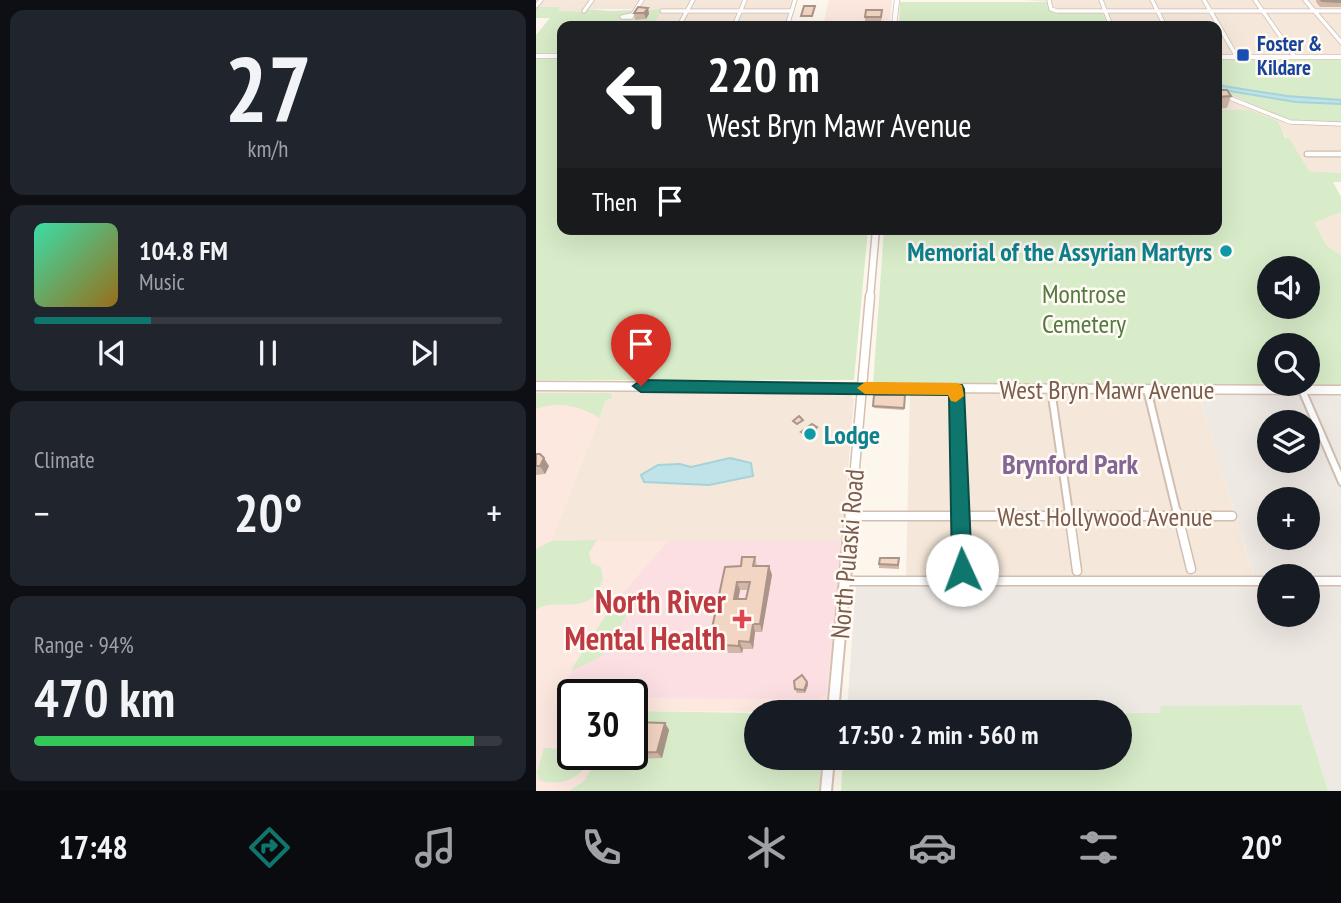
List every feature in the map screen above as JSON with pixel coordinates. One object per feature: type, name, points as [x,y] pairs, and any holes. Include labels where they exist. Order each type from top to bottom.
[{"type":"main road","points":[[894,21],[896,0]]},
{"type":"main road","points":[[536,56],[557,56]]},
{"type":"main road","points":[[1222,57],[1342,57]]},
{"type":"main road","name":"North Pulaski Road","points":[[834,700],[876,235]]},
{"type":"main road","name":"West Bryn Mawr Avenue","points":[[536,386],[1257,390]]},
{"type":"main road","name":"West Bryn Mawr Avenue","points":[[1320,390],[1342,390]]},
{"type":"main road","points":[[826,791],[828,770]]},
{"type":"street","points":[[536,6],[541,0]]},
{"type":"street","points":[[584,11],[592,0]]},
{"type":"street","points":[[632,15],[642,0]]},
{"type":"street","points":[[682,21],[693,0]]},
{"type":"street","points":[[736,21],[745,0]]},
{"type":"street","points":[[789,21],[795,0]]},
{"type":"street","points":[[1049,0],[1053,10],[1342,11]]},
{"type":"street","points":[[1101,0],[1109,21]]},
{"type":"street","points":[[1152,0],[1162,21]]},
{"type":"street","points":[[1204,0],[1216,21]]},
{"type":"street","points":[[1255,0],[1295,57]]},
{"type":"street","points":[[1305,0],[1342,43]]},
{"type":"street","points":[[662,11],[792,11]]},
{"type":"street","points":[[1222,31],[1237,57]]},
{"type":"street","points":[[1222,94],[1290,122],[1342,124]]},
{"type":"street","points":[[1307,154],[1342,154]]},
{"type":"street","points":[[956,389],[962,570]]},
{"type":"street","points":[[1051,389],[1077,571]]},
{"type":"street","points":[[1147,389],[1191,569]]},
{"type":"street","points":[[1305,396],[1342,482]]},
{"type":"street","name":"West Hollywood Avenue","points":[[851,516],[1232,516]]},
{"type":"street","points":[[845,581],[1257,581]]},
{"type":"street","points":[[1320,581],[1342,582]]},
{"type":"shaded area","points":[[536,0],[796,0],[790,21],[656,21],[662,9],[587,9],[583,12],[536,7]]},
{"type":"shaded area","points":[[829,0],[892,0],[890,21],[824,21]]},
{"type":"shaded area","points":[[1024,0],[1341,0],[1341,56],[1222,55],[1222,21],[1089,21],[1052,11],[1047,2]]},
{"type":"shaded area","points":[[1222,90],[1341,112],[1341,173],[1309,171],[1279,127],[1250,110],[1222,110]]},
{"type":"shaded area","points":[[1341,212],[1341,255],[1327,246],[1313,223]]},
{"type":"shaded area","points":[[536,391],[612,391],[613,398],[606,400],[551,541],[842,541],[827,700],[744,700],[744,712],[648,711],[648,679],[557,679],[557,770],[592,770],[571,791],[536,791]]},
{"type":"shaded area","points":[[612,391],[851,394],[854,400],[842,541],[551,541],[606,400],[613,398]]},
{"type":"shaded area","points":[[910,392],[1198,392],[1255,580],[906,580]]},
{"type":"shaded area","points":[[1198,392],[1257,392],[1257,396],[1320,396],[1320,393],[1341,393],[1341,791],[1177,791],[1161,713],[1132,713],[1132,700],[848,700],[856,581],[1255,579]]},
{"type":"shaded area","points":[[668,541],[842,541],[826,695],[818,699],[648,698],[648,679],[567,679],[611,607]]},
{"type":"green space","points":[[900,2],[1048,2],[1050,10],[1054,12],[1102,13],[1106,21],[899,21]]},
{"type":"green space","points":[[536,7],[560,7],[558,10],[583,12],[587,9],[663,9],[656,21],[557,21],[557,54],[536,54],[536,35],[550,18],[536,18]]},
{"type":"green space","points":[[536,59],[557,59],[557,235],[867,235],[854,380],[536,380]]},
{"type":"green space","points":[[1222,59],[1341,59],[1341,100],[1287,96],[1222,86]]},
{"type":"green space","points":[[1222,90],[1296,102],[1341,104],[1341,123],[1290,120],[1222,93]]},
{"type":"green space","name":"Montrose Cemetery","points":[[1222,110],[1250,110],[1278,121],[1285,138],[1289,138],[1309,171],[1341,173],[1341,182],[1333,182],[1341,197],[1341,212],[1314,223],[1327,246],[1341,255],[1341,387],[1320,387],[1320,333],[1257,333],[1257,387],[873,385],[884,235],[1222,235]]},
{"type":"green space","points":[[536,393],[611,393],[613,398],[606,400],[599,418],[585,410],[569,406],[552,405],[536,409]]},
{"type":"green space","points":[[597,540],[589,553],[591,563],[601,567],[603,580],[596,596],[581,603],[546,606],[536,610],[536,549],[551,541]]},
{"type":"green space","points":[[625,604],[630,608],[609,647],[595,660],[571,670],[611,607]]},
{"type":"green space","points":[[1301,705],[1328,791],[841,791],[842,770],[1132,770],[1132,713],[1161,713],[1160,706]]},
{"type":"green space","points":[[648,711],[744,713],[744,770],[821,770],[819,791],[569,791],[584,781],[591,770],[648,770]]},
{"type":"green space","points":[[544,748],[557,749],[557,770],[583,770],[571,779],[556,783],[539,780],[537,772]]},
{"type":"water","points":[[1222,86],[1287,96],[1341,100],[1341,104],[1296,102],[1222,90]]},
{"type":"water","points":[[730,458],[751,463],[753,476],[709,485],[644,482],[641,475],[658,465],[680,464],[691,467]]},
{"type":"building","points":[[804,6],[815,6],[812,16],[801,16]]},
{"type":"building","points":[[638,7],[648,8],[644,13],[634,13]]},
{"type":"building","points":[[866,10],[882,10],[881,17],[865,17]]},
{"type":"building","points":[[1222,90],[1227,90],[1231,96],[1222,97]]},
{"type":"building","points":[[874,395],[905,395],[904,408],[873,406]]},
{"type":"building","points":[[799,416],[803,420],[797,424],[793,421]]},
{"type":"building","points":[[812,424],[817,427],[806,435],[801,432]]},
{"type":"building","points":[[536,454],[544,458],[540,466],[536,466]]},
{"type":"building","name":"North River Mental Health","points":[[742,557],[755,557],[753,566],[769,566],[760,624],[753,624],[750,642],[739,641],[739,646],[725,645],[726,641],[716,641],[717,633],[711,633],[725,567],[741,566]],"holes":[[[737,582],[750,582],[746,599],[734,599]]]},
{"type":"building","points":[[880,558],[899,558],[898,565],[879,564]]},
{"type":"building","points":[[802,675],[807,682],[804,690],[795,689],[794,681]]},
{"type":"building","points":[[648,722],[665,723],[657,752],[648,752]]},
{"type":"slow traffic","points":[[865,388],[956,389],[956,396]]},
{"type":"place","name":"Foster & Kildare","points":[[1243,55]]},
{"type":"place","name":"Memorial of the Assyrian Martyrs","points":[[1226,251]]},
{"type":"place","name":"Lodge","points":[[810,434]]},
{"type":"place","name":"North River Mental Health","points":[[742,619]]},
{"type":"district","name":"Brynford Park","points":[[1070,463]]},
{"type":"route","points":[[641,386],[956,389],[962,570]]}]
